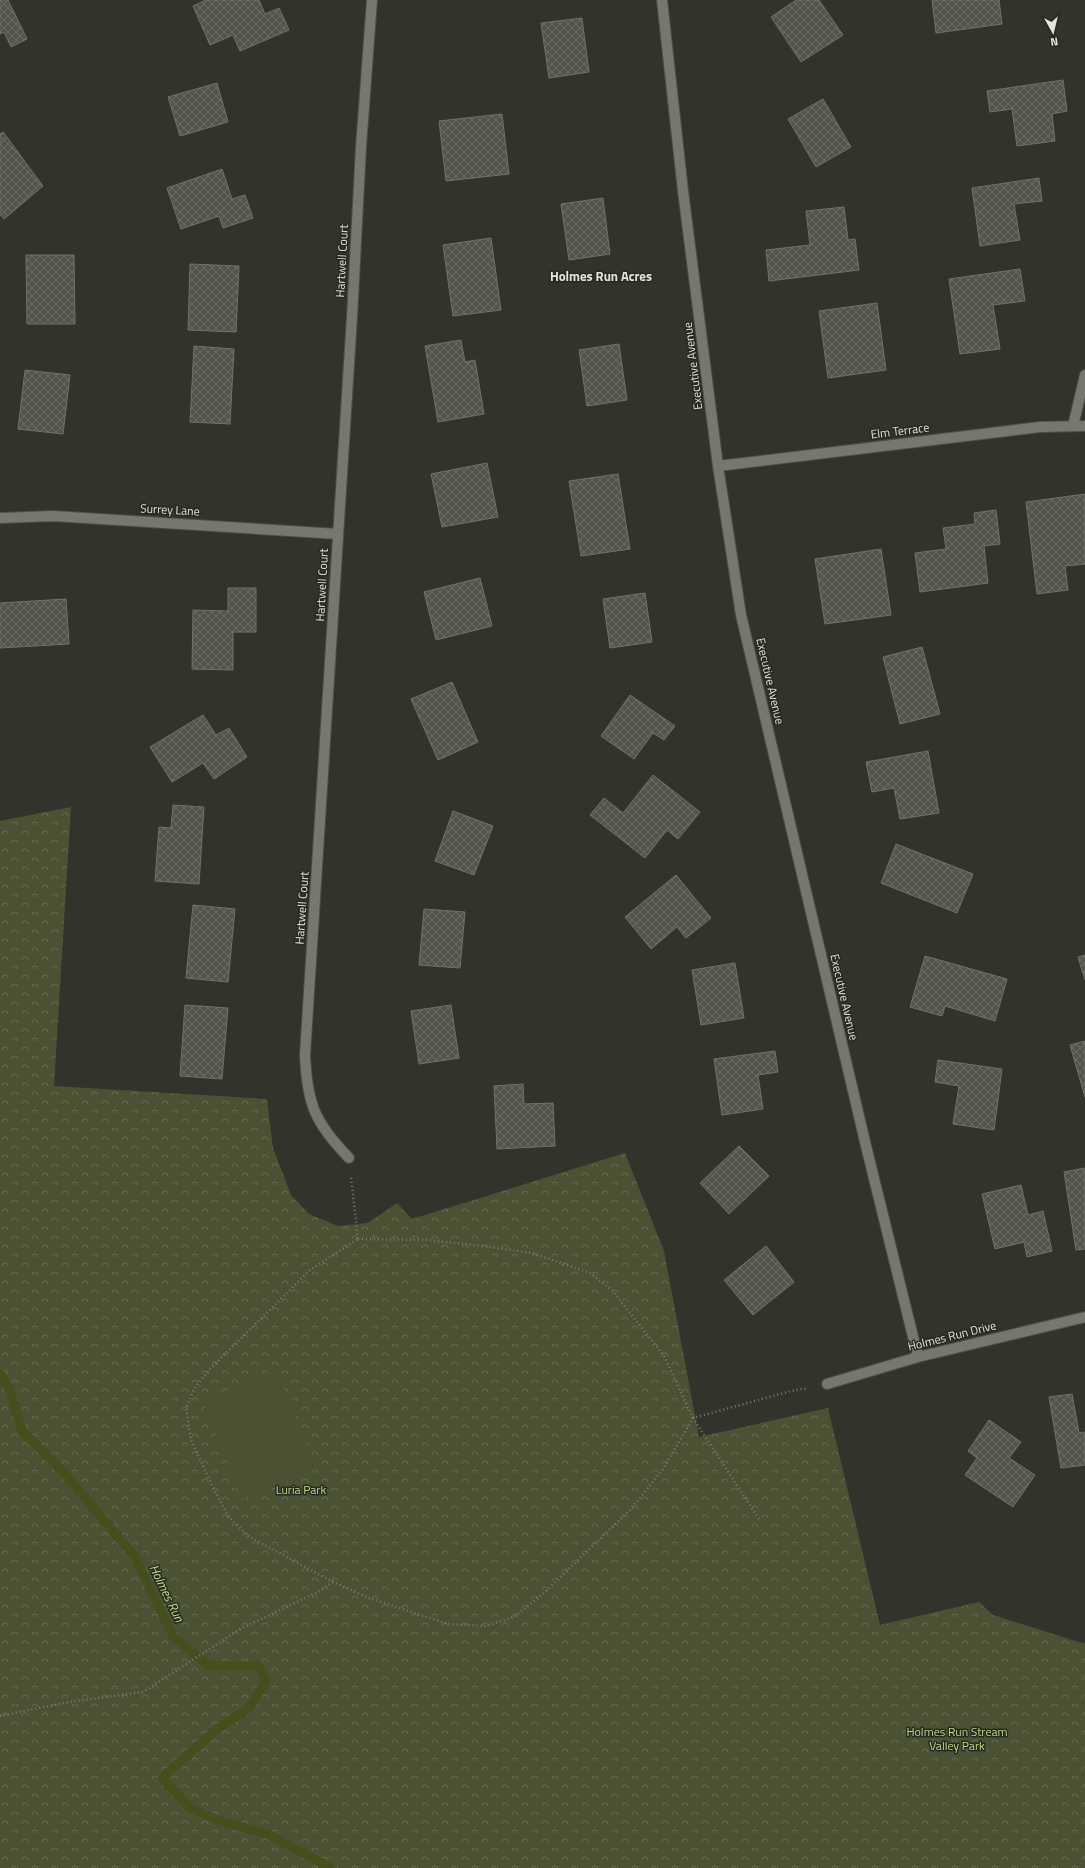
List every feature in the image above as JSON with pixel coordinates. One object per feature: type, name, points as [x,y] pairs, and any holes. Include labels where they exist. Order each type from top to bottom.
[{"type":"street","name":"Hartwell Court","points":[[349,1158],[329,1138],[314,1113],[306,1084],[305,1055],[361,146],[372,0]]},
{"type":"street","name":"Executive Avenue","points":[[662,0],[683,191],[718,466],[741,615],[866,1146],[918,1357]]},
{"type":"street","points":[[1073,426],[1085,375]]},
{"type":"street","name":"Elm Terrace","points":[[718,466],[1040,427],[1085,426]]},
{"type":"street","name":"Surrey Lane","points":[[0,518],[53,516],[338,534]]},
{"type":"street","name":"Holmes Run Drive","points":[[827,1384],[918,1357],[1085,1316]]},
{"type":"path","points":[[349,1158],[358,1239]]},
{"type":"path","points":[[759,1519],[693,1418],[664,1356],[612,1290],[590,1273],[532,1253],[427,1240],[358,1239],[310,1270],[210,1369],[194,1389],[186,1408],[191,1440],[214,1490],[229,1517],[248,1536],[333,1582],[369,1598],[448,1624],[486,1626],[514,1617],[544,1592],[632,1508],[664,1468],[693,1418],[791,1391],[827,1384]]},
{"type":"path","points":[[0,1716],[69,1702],[143,1692],[242,1628],[318,1592],[333,1582]]},
{"type":"green space","name":"Luria Park","points":[[71,807],[54,1086],[267,1099],[273,1148],[291,1195],[309,1214],[338,1226],[368,1223],[397,1203],[412,1219],[625,1153],[664,1251],[699,1437],[828,1408],[880,1625],[979,1602],[993,1615],[1085,1644],[1085,1868],[0,1868],[0,821]]},
{"type":"green space","points":[[276,1370],[317,1469],[242,1499],[202,1400]]},
{"type":"building","points":[[0,0],[8,0],[27,39],[11,47],[4,32],[0,34]]},
{"type":"building","points":[[206,0],[259,0],[265,14],[279,8],[289,30],[240,51],[233,35],[210,45],[193,6]]},
{"type":"building","points":[[796,0],[819,0],[843,35],[801,62],[771,17]]},
{"type":"building","points":[[932,0],[999,0],[1002,24],[936,33]]},
{"type":"building","points":[[582,18],[589,72],[549,78],[541,23]]},
{"type":"building","points":[[1063,80],[1067,111],[1052,114],[1055,141],[1017,146],[1012,109],[990,112],[987,91]]},
{"type":"building","points":[[217,83],[228,122],[180,136],[168,97]]},
{"type":"building","points":[[823,99],[851,147],[816,167],[788,119]]},
{"type":"building","points":[[502,114],[509,174],[446,181],[439,121]]},
{"type":"building","points":[[3,132],[43,186],[4,219],[0,214],[0,134]]},
{"type":"building","points":[[222,169],[232,199],[245,195],[253,218],[223,228],[219,216],[181,229],[167,188]]},
{"type":"building","points":[[1039,178],[1042,201],[1014,204],[1020,240],[980,246],[972,188]]},
{"type":"building","points":[[603,198],[610,254],[569,260],[561,204]]},
{"type":"building","points":[[844,207],[848,240],[855,239],[859,270],[769,281],[766,250],[810,245],[806,211]]},
{"type":"building","points":[[491,238],[501,310],[453,316],[443,245]]},
{"type":"building","points":[[26,255],[74,255],[75,324],[27,324]]},
{"type":"building","points":[[190,264],[239,266],[236,332],[188,330]]},
{"type":"building","points":[[1020,269],[1025,301],[993,305],[1000,349],[960,354],[949,279]]},
{"type":"building","points":[[877,303],[886,370],[828,378],[819,311]]},
{"type":"building","points":[[461,340],[465,362],[475,360],[484,414],[438,422],[425,346]]},
{"type":"building","points":[[619,344],[627,400],[587,406],[579,350]]},
{"type":"building","points":[[194,346],[234,349],[230,424],[190,422]]},
{"type":"building","points":[[25,370],[70,375],[63,434],[18,429]]},
{"type":"building","points":[[487,463],[498,517],[442,527],[431,474]]},
{"type":"building","points":[[618,474],[630,549],[581,556],[569,481]]},
{"type":"building","points":[[1085,494],[1085,564],[1065,566],[1068,590],[1037,594],[1026,502]]},
{"type":"building","points":[[996,510],[1000,544],[984,546],[988,583],[920,592],[915,553],[946,549],[943,528],[975,524],[974,513]]},
{"type":"building","points":[[881,549],[891,615],[825,624],[815,559]]},
{"type":"building","points":[[480,578],[492,626],[436,640],[424,592]]},
{"type":"building","points":[[228,588],[256,588],[256,632],[233,632],[233,670],[192,669],[193,610],[228,611]]},
{"type":"building","points":[[645,593],[652,642],[610,648],[603,599]]},
{"type":"building","points":[[66,599],[69,644],[0,648],[0,603]]},
{"type":"building","points":[[922,647],[940,714],[900,724],[883,657]]},
{"type":"building","points":[[452,682],[478,742],[438,760],[411,699]]},
{"type":"building","points":[[630,695],[675,726],[664,740],[653,733],[634,759],[601,736]]},
{"type":"building","points":[[203,715],[216,735],[229,728],[247,757],[214,779],[203,763],[172,782],[150,747]]},
{"type":"building","points":[[928,751],[939,813],[900,819],[894,788],[872,792],[866,762]]},
{"type":"building","points":[[653,775],[700,812],[678,839],[667,830],[645,858],[590,815],[604,798],[623,813]]},
{"type":"building","points":[[173,805],[204,807],[199,884],[155,881],[159,827],[171,828]]},
{"type":"building","points":[[453,811],[493,826],[474,875],[435,861]]},
{"type":"building","points":[[896,844],[973,874],[957,913],[881,883]]},
{"type":"building","points":[[676,875],[711,918],[686,938],[677,927],[651,949],[625,917]]},
{"type":"building","points":[[193,905],[235,909],[228,982],[186,978]]},
{"type":"building","points":[[424,909],[465,912],[460,968],[419,965]]},
{"type":"building","points":[[1085,955],[1085,980],[1078,957]]},
{"type":"building","points":[[925,956],[1007,979],[995,1021],[945,1006],[942,1016],[910,1007]]},
{"type":"building","points":[[735,963],[744,1018],[701,1025],[692,970]]},
{"type":"building","points":[[185,1005],[228,1008],[222,1079],[180,1076]]},
{"type":"building","points":[[451,1005],[459,1058],[419,1064],[411,1011]]},
{"type":"building","points":[[1085,1041],[1085,1097],[1070,1045]]},
{"type":"building","points":[[775,1051],[778,1072],[758,1075],[763,1109],[722,1115],[714,1059]]},
{"type":"building","points":[[938,1060],[1002,1069],[994,1130],[953,1124],[959,1086],[935,1082]]},
{"type":"building","points":[[523,1084],[524,1104],[553,1103],[555,1146],[497,1149],[494,1086]]},
{"type":"building","points":[[739,1146],[769,1176],[729,1214],[700,1183]]},
{"type":"building","points":[[1085,1168],[1085,1249],[1076,1250],[1064,1172]]},
{"type":"building","points":[[1021,1185],[1028,1215],[1043,1211],[1052,1251],[1027,1257],[1024,1242],[995,1249],[982,1194]]},
{"type":"building","points":[[766,1246],[794,1282],[753,1315],[724,1280]]},
{"type":"building","points":[[1072,1394],[1079,1433],[1085,1432],[1085,1465],[1061,1468],[1049,1397]]},
{"type":"building","points":[[989,1420],[1021,1442],[1009,1458],[1035,1475],[1013,1507],[965,1475],[977,1458],[968,1451]]},
{"type":"waterway","name":"Holmes Run","points":[[0,1374],[9,1388],[22,1431],[65,1474],[135,1557],[173,1636],[209,1666],[259,1666],[266,1681],[249,1708],[216,1730],[162,1778],[190,1808],[219,1821],[267,1834],[331,1868]]},
{"type":"district","name":"Holmes Run Acres","points":[[601,276]]},
{"type":"park label","name":"Holmes Run Stream Valley Park","points":[[957,1739]]}]
